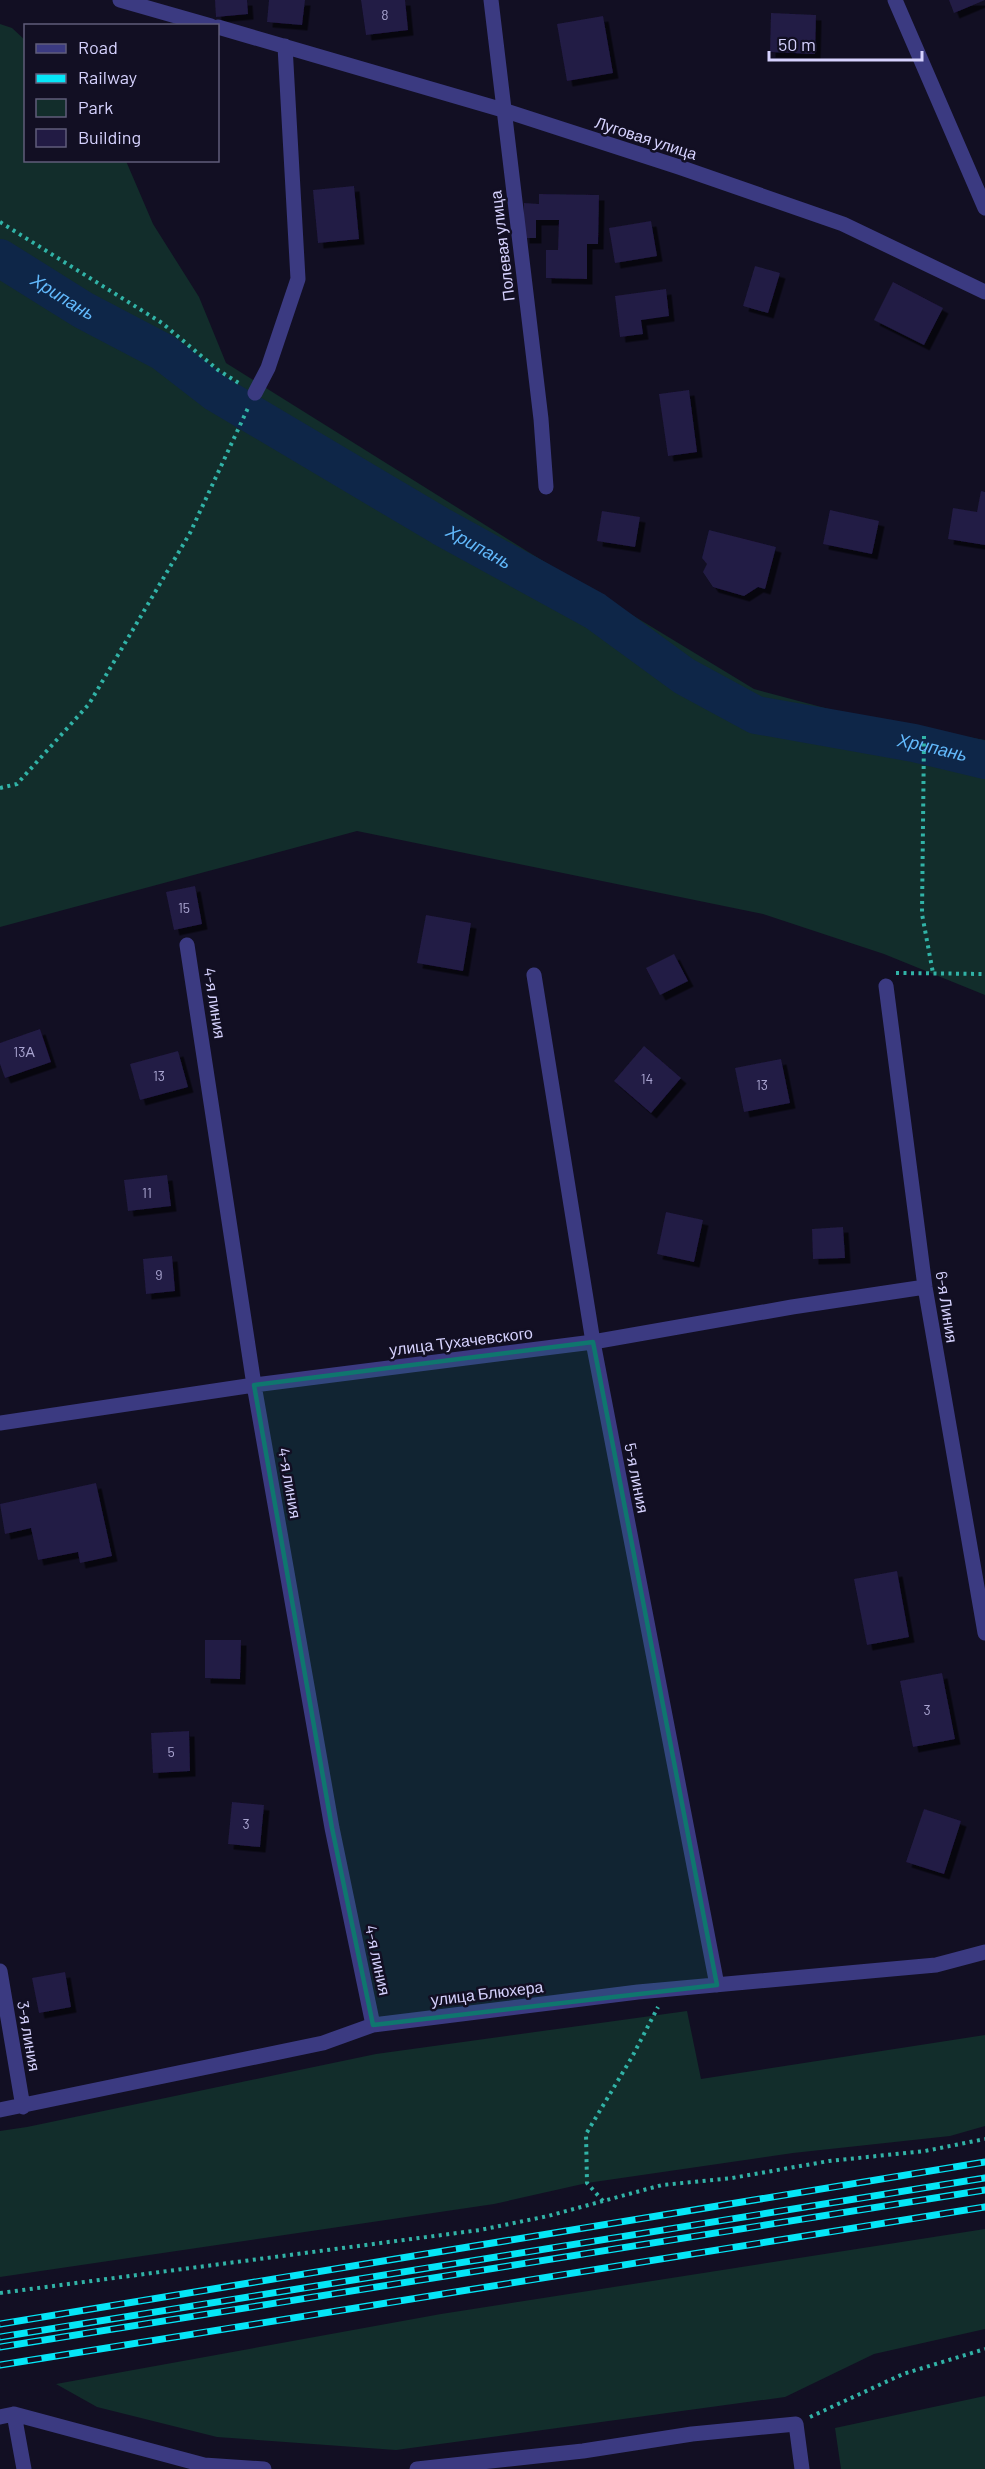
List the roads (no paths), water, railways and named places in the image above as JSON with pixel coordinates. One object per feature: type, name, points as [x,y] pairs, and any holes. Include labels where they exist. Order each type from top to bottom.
[{"type":"street","points":[[120,0],[204,24]]},
{"type":"street","name":"Полевая улица","points":[[491,0],[541,419],[546,487]]},
{"type":"street","points":[[895,0],[985,208]]},
{"type":"street","name":"Луговая улица","points":[[219,27],[503,110],[843,224],[985,292]]},
{"type":"street","points":[[255,393],[268,368],[298,279],[285,46]]},
{"type":"street","name":"4-я линия","points":[[187,945],[254,1385],[332,1828],[373,2025]]},
{"type":"street","name":"5-я линия","points":[[534,975],[593,1342],[717,1985]]},
{"type":"street","name":"6-я Линия","points":[[886,986],[925,1287],[985,1633]]},
{"type":"street","name":"улица Тухачевского","points":[[0,1423],[254,1385],[593,1342],[792,1307],[925,1287]]},
{"type":"street","name":"улица Блюхера","points":[[0,2110],[323,2043],[373,2025],[667,1990],[936,1965],[985,1952]]},
{"type":"street","name":"3-я линия","points":[[0,1971],[23,2107]]},
{"type":"street","points":[[7,2415],[24,2469]]},
{"type":"street","points":[[7,2415],[204,2465],[264,2469]]},
{"type":"street","points":[[417,2469],[583,2451],[692,2434],[796,2424],[802,2469]]},
{"type":"waterway","name":"Хрипань","points":[[0,258],[83,310],[163,352],[216,393],[442,527],[595,611],[684,676],[756,715],[914,743],[985,760]]},
{"type":"railway","points":[[0,2324],[985,2162]]},
{"type":"railway","points":[[0,2337],[985,2178]]},
{"type":"railway","points":[[0,2347],[985,2190]]},
{"type":"railway","points":[[0,2365],[985,2207]]}]
